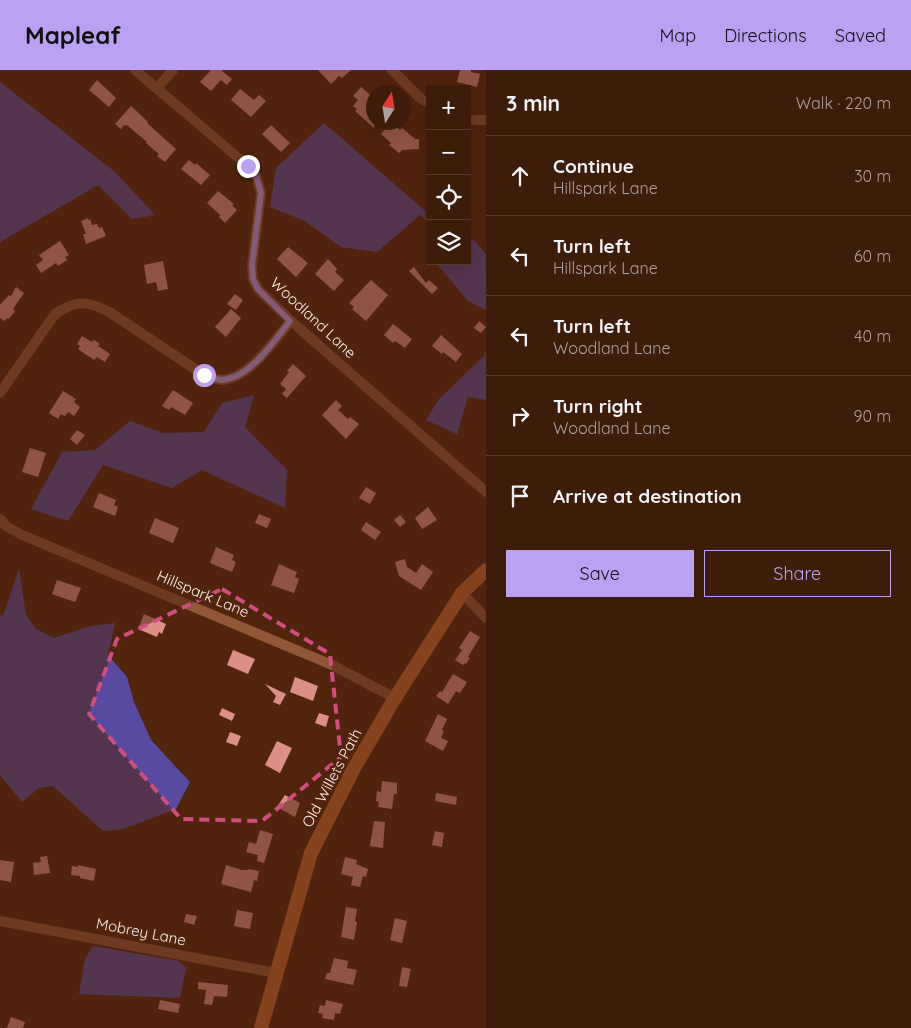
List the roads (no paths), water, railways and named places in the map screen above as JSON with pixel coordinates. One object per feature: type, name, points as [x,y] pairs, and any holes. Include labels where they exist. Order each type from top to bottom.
[{"type":"main road","name":"Old Willets Path","points":[[261,1028],[311,853],[354,768],[395,698],[462,593],[486,570]]},
{"type":"street","name":"Woodland Lane","points":[[135,70],[248,166],[256,176],[261,193],[252,266],[253,279],[258,289],[290,321],[486,492]]},
{"type":"street","points":[[156,88],[173,70]]},
{"type":"street","points":[[392,70],[426,102]]},
{"type":"street","points":[[471,120],[486,120]]},
{"type":"street","points":[[0,393],[56,314],[67,306],[81,302],[97,306],[204,375],[221,380],[238,376],[254,364],[290,321]]},
{"type":"street","name":"Hillspark Lane","points":[[0,519],[6,526],[22,535],[332,664],[395,698]]},
{"type":"street","points":[[462,593],[486,618]]},
{"type":"street","name":"Mobrey Lane","points":[[0,920],[276,973]]}]
